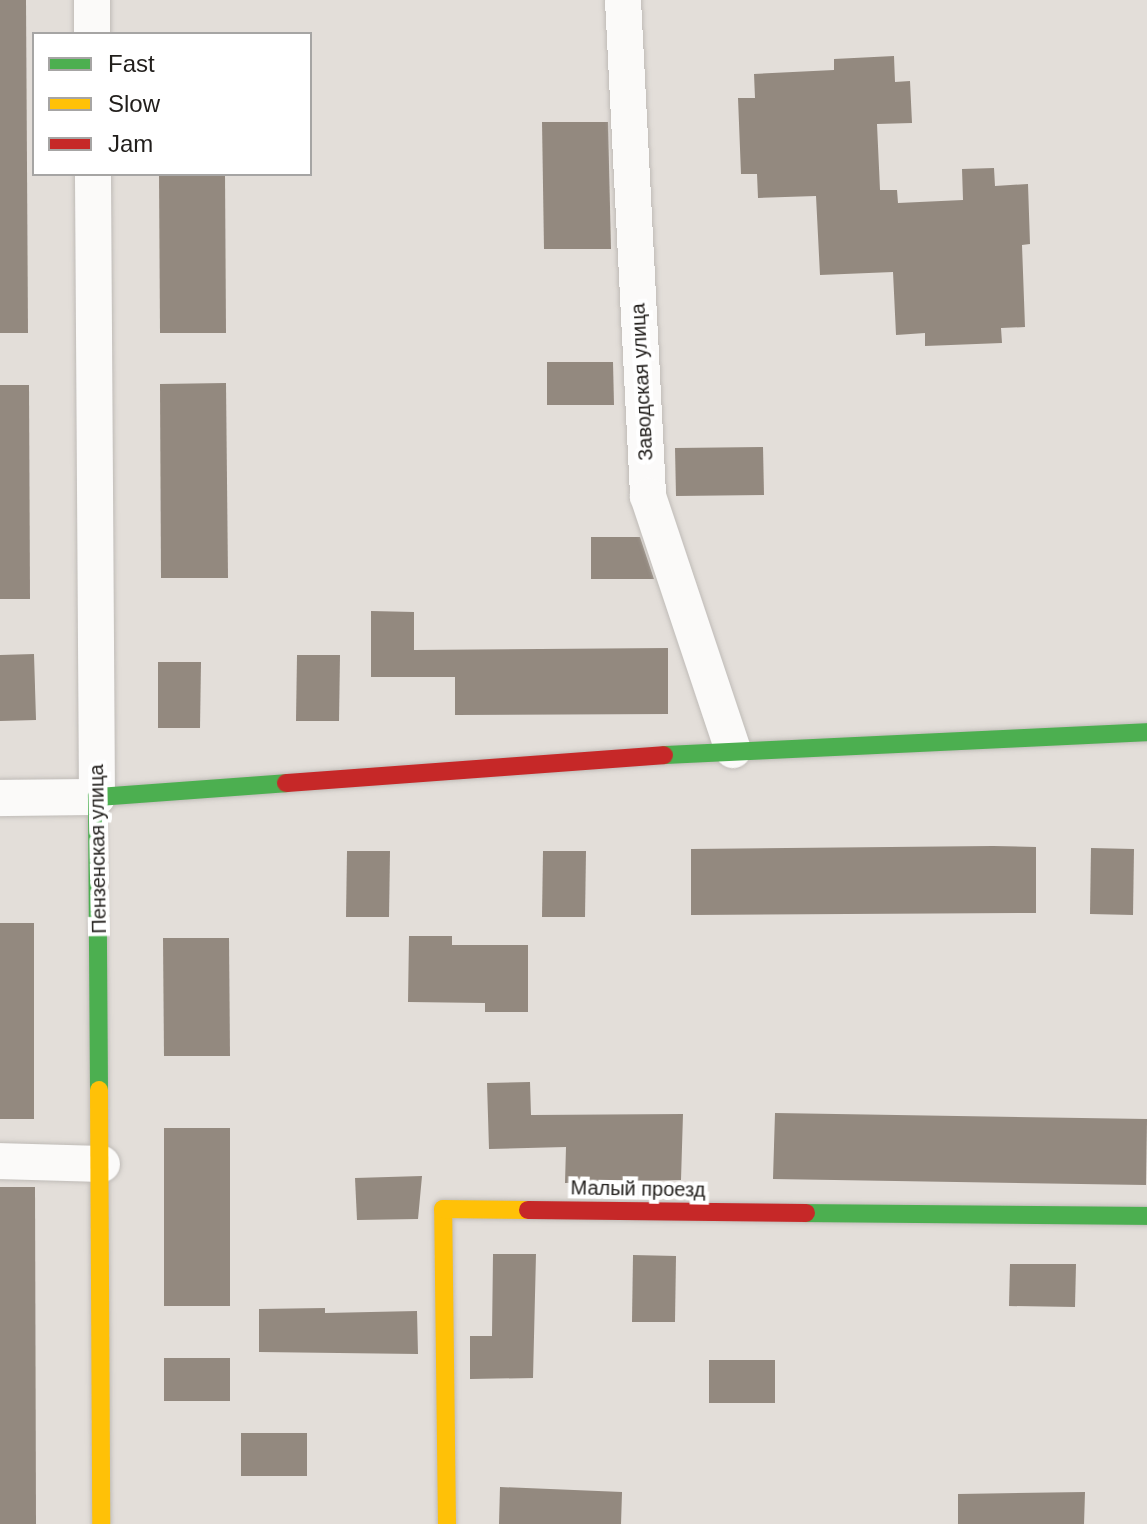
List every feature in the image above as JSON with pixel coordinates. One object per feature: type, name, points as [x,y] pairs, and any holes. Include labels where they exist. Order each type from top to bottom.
[{"type":"street","points":[[92,0],[92,32]]},
{"type":"street","name":"Заводская улица","points":[[623,0],[648,496],[733,750]]},
{"type":"street","name":"Пензенская улица","points":[[93,176],[102,1164],[101,1524]]},
{"type":"street","points":[[0,798],[97,797],[733,750],[1147,732]]},
{"type":"street","points":[[0,1161],[102,1164]]},
{"type":"street","name":"Малый проезд","points":[[447,1524],[443,1209],[1147,1216]]},
{"type":"building","points":[[0,0],[26,0],[28,333],[0,333]]},
{"type":"building","points":[[894,56],[895,82],[910,81],[912,123],[877,124],[880,190],[897,190],[898,203],[963,200],[962,169],[994,168],[995,186],[1028,184],[1030,244],[1022,245],[1025,327],[1001,328],[1002,343],[925,346],[925,333],[896,335],[893,272],[820,275],[816,196],[758,198],[757,174],[741,174],[738,98],[755,98],[754,74],[834,70],[834,59]]},
{"type":"building","points":[[542,122],[608,122],[611,249],[544,249]]},
{"type":"building","points":[[159,176],[225,176],[226,333],[160,333]]},
{"type":"building","points":[[547,362],[613,362],[614,405],[547,405]]},
{"type":"building","points":[[226,383],[228,578],[161,578],[160,384]]},
{"type":"building","points":[[0,385],[29,385],[30,599],[0,599]]},
{"type":"building","points":[[763,447],[764,495],[676,496],[675,448]]},
{"type":"building","points":[[591,537],[640,537],[654,579],[591,579]]},
{"type":"building","points":[[371,611],[414,612],[414,650],[668,648],[668,714],[455,715],[455,677],[371,677]]},
{"type":"building","points":[[34,654],[36,720],[0,721],[0,655]]},
{"type":"building","points":[[297,655],[340,655],[339,721],[296,721]]},
{"type":"building","points":[[158,662],[201,662],[200,728],[158,728]]},
{"type":"building","points":[[1036,847],[1036,913],[691,915],[691,849]]},
{"type":"building","points":[[1091,848],[1134,849],[1133,915],[1090,914]]},
{"type":"building","points":[[347,851],[390,851],[389,917],[346,917]]},
{"type":"building","points":[[543,851],[586,851],[585,917],[542,917]]},
{"type":"building","points":[[0,923],[34,923],[34,1119],[0,1119]]},
{"type":"building","points":[[409,936],[452,936],[452,945],[528,945],[528,1012],[485,1012],[485,1003],[408,1002]]},
{"type":"building","points":[[163,938],[229,938],[230,1056],[164,1056]]},
{"type":"building","points":[[530,1082],[531,1115],[683,1114],[681,1180],[565,1183],[566,1147],[489,1149],[487,1083]]},
{"type":"building","points":[[775,1113],[1147,1119],[1146,1185],[773,1179]]},
{"type":"building","points":[[164,1128],[230,1128],[230,1306],[164,1306]]},
{"type":"building","points":[[422,1176],[418,1219],[357,1220],[355,1178]]},
{"type":"building","points":[[0,1187],[35,1187],[36,1524],[0,1524]]},
{"type":"building","points":[[493,1254],[536,1254],[533,1378],[470,1379],[470,1336],[492,1336]]},
{"type":"building","points":[[633,1255],[676,1256],[675,1322],[632,1322]]},
{"type":"building","points":[[1010,1264],[1076,1264],[1075,1307],[1009,1306]]},
{"type":"building","points":[[325,1308],[325,1313],[417,1311],[418,1354],[259,1352],[259,1309]]},
{"type":"building","points":[[164,1358],[230,1358],[230,1401],[164,1401]]},
{"type":"building","points":[[709,1360],[775,1360],[775,1403],[709,1403]]},
{"type":"building","points":[[241,1433],[307,1433],[307,1476],[241,1476]]},
{"type":"building","points":[[500,1487],[622,1492],[621,1524],[499,1524]]},
{"type":"building","points":[[1085,1492],[1084,1524],[958,1524],[958,1494]]},
{"type":"traffic: fast","points":[[664,755],[1147,732]]},
{"type":"traffic: fast","points":[[99,1090],[97,797],[286,783]]},
{"type":"traffic: fast","points":[[806,1213],[1147,1216]]},
{"type":"traffic: slow","points":[[99,1090],[101,1524]]},
{"type":"traffic: slow","points":[[447,1524],[443,1209],[528,1210]]},
{"type":"traffic: jam","points":[[286,783],[664,755]]},
{"type":"traffic: jam","points":[[528,1210],[806,1213]]}]
